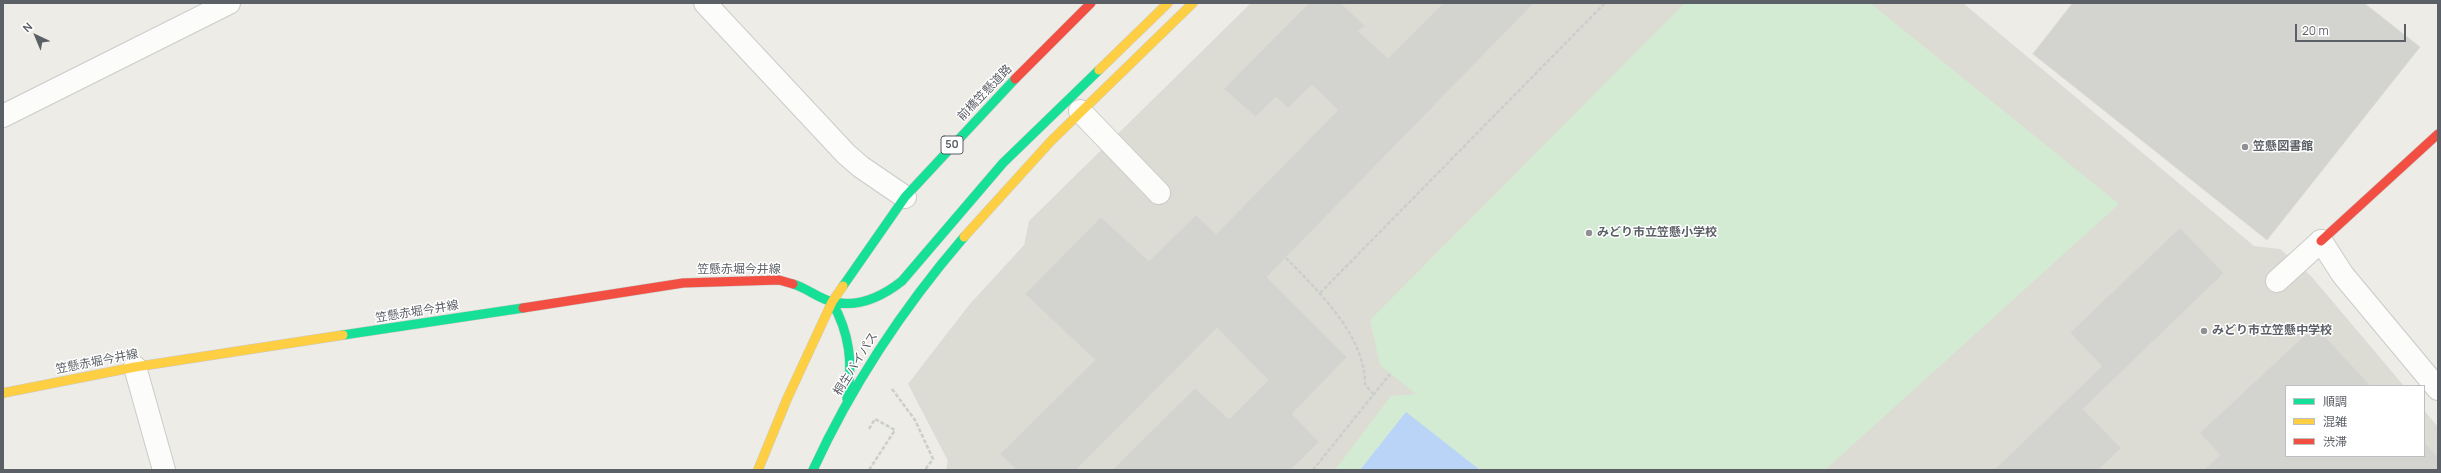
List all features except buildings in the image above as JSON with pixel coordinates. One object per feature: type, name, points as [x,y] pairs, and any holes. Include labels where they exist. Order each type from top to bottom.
[{"type":"main road","name":"前橋笠懸道路","points":[[832,302],[905,197],[999,94],[1091,3]]},
{"type":"main road","points":[[832,302],[855,303],[870,301],[884,295],[902,281],[1004,163],[1168,3]]},
{"type":"main road","points":[[1080,111],[1193,3]]},
{"type":"main road","name":"桐生バイパス","points":[[813,470],[847,399],[894,326],[930,277],[1008,185],[1080,111]]},
{"type":"main road","points":[[2321,241],[2438,134]]},
{"type":"main road","name":"笠懸赤堀今井線","points":[[3,393],[135,367],[684,283],[779,280],[805,287],[832,302]]},
{"type":"main road","points":[[832,302],[844,323],[851,346],[852,373],[847,399]]},
{"type":"main road","name":"50","points":[[758,470],[787,399],[832,302]]},
{"type":"street","points":[[3,116],[229,3]]},
{"type":"street","points":[[705,3],[846,154],[861,168],[905,197]]},
{"type":"street","points":[[1080,111],[1159,193]]},
{"type":"street","points":[[2277,281],[2321,241],[2343,275],[2438,389]]},
{"type":"street","points":[[135,367],[164,470]]},
{"type":"path","points":[[1320,293],[1605,3]]},
{"type":"path","points":[[1286,258],[1320,293],[1339,316],[1358,351],[1365,369],[1365,384],[1373,394]]},
{"type":"path","points":[[1313,470],[1390,374]]},
{"type":"path","points":[[890,387],[916,420],[933,459],[925,470]]},
{"type":"path","points":[[868,432],[875,419],[894,430],[869,470]]},
{"type":"shaded area","name":"みどり市立笠懸小学校","points":[[1251,3],[1963,3],[2254,246],[2280,249],[2311,276],[2403,385],[2285,385],[2285,457],[2425,457],[2425,411],[2438,427],[2438,470],[946,470],[948,461],[908,384],[969,305],[1024,245],[1029,221]]},
{"type":"green space","points":[[1685,3],[1870,3],[2119,204],[1825,470],[1335,470],[1391,396],[1416,394],[1380,365],[1370,320]]},
{"type":"water","points":[[1406,412],[1480,470],[1360,470]]},
{"type":"traffic: fast","points":[[793,284],[828,301],[843,303],[861,302],[879,296],[895,286],[902,281],[1003,163],[1099,70]]},
{"type":"traffic: fast","points":[[843,286],[905,197],[1015,79]]},
{"type":"traffic: fast","points":[[813,470],[844,408],[880,348],[920,291],[964,237]]},
{"type":"traffic: fast","points":[[832,302],[843,326],[850,361],[847,399]]},
{"type":"traffic: fast","points":[[343,335],[523,308]]},
{"type":"traffic: slow","points":[[1099,70],[1168,3]]},
{"type":"traffic: slow","points":[[964,237],[1051,141],[1193,3]]},
{"type":"traffic: slow","points":[[758,470],[787,399],[832,302],[843,286]]},
{"type":"traffic: slow","points":[[3,393],[135,367],[343,335]]},
{"type":"traffic: jam","points":[[1015,79],[1091,3]]},
{"type":"traffic: jam","points":[[2321,241],[2438,134]]},
{"type":"traffic: jam","points":[[523,308],[683,283],[779,280],[793,284]]},
{"type":"place","name":"笠懸図書館","points":[[2245,147]]},
{"type":"place","name":"みどり市立笠懸小学校","points":[[1589,233]]},
{"type":"place","name":"みどり市立笠懸中学校","points":[[2204,331]]}]
